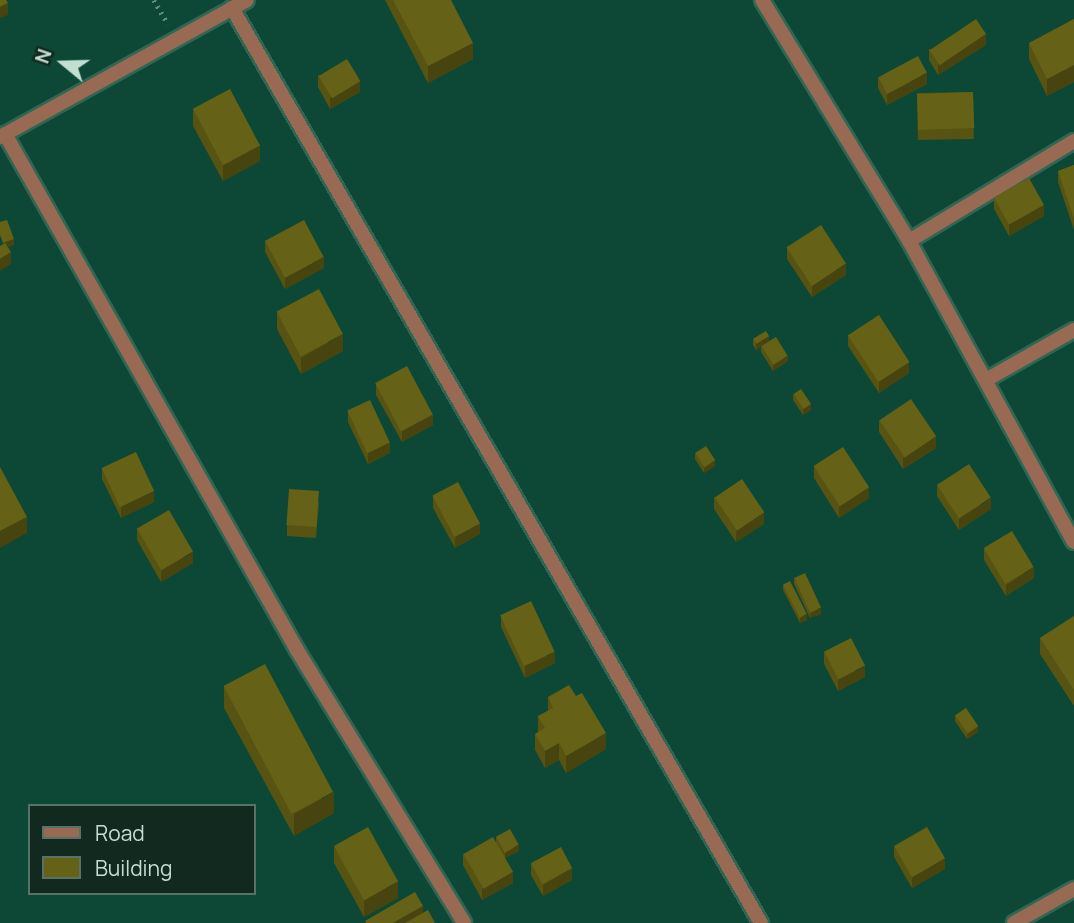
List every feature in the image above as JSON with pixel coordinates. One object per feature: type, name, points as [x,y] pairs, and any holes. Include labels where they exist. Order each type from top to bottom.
[{"type":"street","points":[[247,0],[3,136],[297,650],[464,923]]},
{"type":"street","points":[[762,0],[908,241],[1074,542]]},
{"type":"street","points":[[232,8],[761,923]]},
{"type":"street","points":[[908,241],[1074,141]]},
{"type":"street","points":[[986,380],[1074,330]]},
{"type":"street","points":[[1014,923],[1074,889]]},
{"type":"path","points":[[153,0],[178,39]]},
{"type":"building","points":[[0,0],[6,0],[8,3],[0,7]]},
{"type":"building","points":[[393,0],[451,0],[473,43],[428,66]]},
{"type":"building","points":[[976,19],[986,34],[940,65],[930,50]]},
{"type":"building","points":[[1074,19],[1074,65],[1047,79],[1029,43]]},
{"type":"building","points":[[918,56],[927,73],[887,94],[878,77]]},
{"type":"building","points":[[347,59],[360,81],[332,98],[319,76]]},
{"type":"building","points":[[230,89],[260,146],[223,165],[193,109]]},
{"type":"building","points":[[973,92],[974,128],[918,130],[917,94]]},
{"type":"building","points":[[1074,165],[1074,219],[1058,171]]},
{"type":"building","points":[[1029,178],[1044,205],[1009,225],[994,197]]},
{"type":"building","points":[[7,220],[14,239],[3,243],[0,222]]},
{"type":"building","points":[[304,220],[324,257],[285,278],[265,241]]},
{"type":"building","points":[[821,225],[846,264],[812,286],[787,247]]},
{"type":"building","points":[[5,243],[11,252],[0,259],[0,246]]},
{"type":"building","points":[[319,289],[343,334],[301,357],[277,312]]},
{"type":"building","points":[[879,315],[909,362],[878,382],[848,335]]},
{"type":"building","points":[[766,331],[769,336],[756,344],[753,339]]},
{"type":"building","points":[[776,337],[788,356],[773,365],[762,346]]},
{"type":"building","points":[[407,366],[433,415],[401,431],[375,383]]},
{"type":"building","points":[[801,389],[811,404],[804,409],[794,394]]},
{"type":"building","points":[[911,399],[936,436],[905,458],[879,420]]},
{"type":"building","points":[[370,400],[390,443],[367,453],[347,411]]},
{"type":"building","points":[[706,446],[715,460],[704,467],[695,453]]},
{"type":"building","points":[[843,447],[869,487],[840,506],[814,466]]},
{"type":"building","points":[[136,452],[154,491],[120,507],[102,468]]},
{"type":"building","points":[[969,464],[991,498],[959,518],[937,485]]},
{"type":"building","points":[[0,467],[27,517],[0,531]]},
{"type":"building","points":[[742,479],[764,512],[737,531],[715,497]]},
{"type":"building","points":[[458,482],[480,523],[454,537],[432,496]]},
{"type":"building","points":[[289,489],[319,491],[316,527],[286,525]]},
{"type":"building","points":[[169,510],[193,552],[161,570],[137,528]]},
{"type":"building","points":[[1012,531],[1034,567],[1005,584],[984,548]]},
{"type":"building","points":[[805,573],[821,607],[810,613],[794,578]]},
{"type":"building","points":[[790,581],[807,614],[800,618],[783,585]]},
{"type":"building","points":[[531,601],[555,652],[524,666],[500,615]]},
{"type":"building","points":[[1074,616],[1074,690],[1040,638]]},
{"type":"building","points":[[851,638],[865,666],[838,679],[824,652]]},
{"type":"building","points":[[265,664],[333,792],[292,814],[224,686]]},
{"type":"building","points":[[569,685],[576,696],[582,693],[606,733],[566,756],[559,743],[545,751],[535,734],[545,728],[538,716],[553,708],[548,697]]},
{"type":"building","points":[[966,708],[978,726],[968,734],[955,715]]},
{"type":"building","points":[[368,827],[398,881],[364,900],[334,846]]},
{"type":"building","points":[[927,827],[945,858],[912,877],[894,846]]},
{"type":"building","points":[[510,829],[519,845],[505,853],[496,837]]},
{"type":"building","points":[[493,837],[513,872],[484,889],[464,854]]},
{"type":"building","points":[[561,847],[572,868],[542,884],[531,863]]},
{"type":"building","points":[[415,892],[423,906],[393,923],[366,923],[365,921]]},
{"type":"building","points":[[428,910],[435,923],[405,923]]}]
